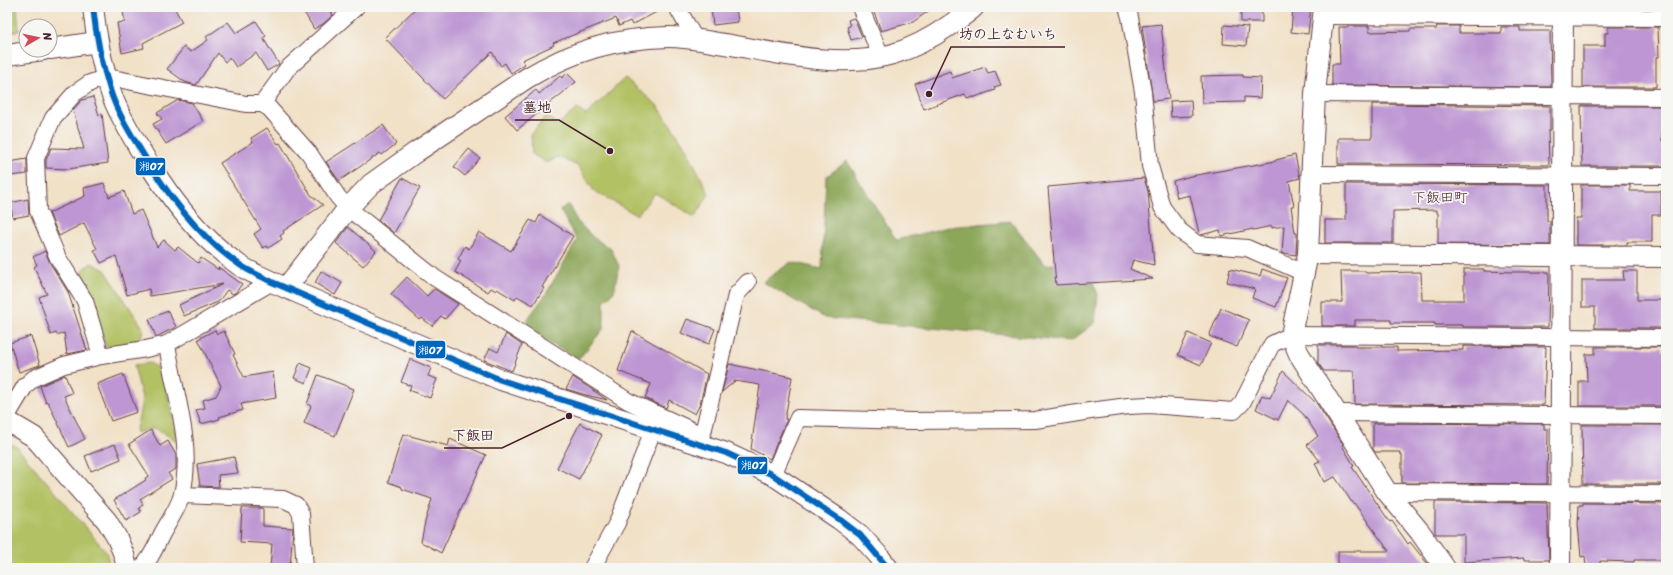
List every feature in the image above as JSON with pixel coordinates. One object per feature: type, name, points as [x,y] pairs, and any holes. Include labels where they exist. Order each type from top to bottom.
[{"type":"street","points":[[93,7],[97,42],[111,94],[133,139],[181,212],[205,237],[240,265],[279,285],[501,380],[653,430],[701,440]]},
{"type":"street","points":[[262,104],[286,69],[356,7]]},
{"type":"street","points":[[677,7],[695,39]]},
{"type":"street","points":[[860,7],[881,56]]},
{"type":"street","points":[[7,416],[25,386],[34,378],[64,366],[101,356],[167,344],[279,285],[371,184],[468,116],[546,67],[588,48],[614,42],[669,37],[695,39],[809,58],[865,59],[892,54],[910,48],[938,34],[974,7]]},
{"type":"street","points":[[1127,7],[1143,92],[1150,166],[1162,207],[1179,230],[1197,244],[1247,248],[1306,264],[1562,256],[1666,257]]},
{"type":"street","points":[[1445,568],[1420,532],[1387,492],[1300,354],[1291,335],[1306,264],[1315,94],[1324,12],[1563,12],[1666,18]]},
{"type":"street","points":[[1560,568],[1563,12]]},
{"type":"street","points":[[58,48],[97,42]]},
{"type":"street","points":[[7,56],[18,54]]},
{"type":"street","points":[[101,356],[86,301],[58,258],[38,211],[36,158],[53,118],[75,93],[90,83],[107,77],[246,104],[262,104],[269,108],[309,153],[338,198],[348,208],[435,278],[628,401],[726,453],[773,475],[860,535],[888,568]]},
{"type":"street","points":[[1315,94],[1666,97]]},
{"type":"street","points":[[1311,174],[1666,176]]},
{"type":"street","points":[[701,440],[736,295],[748,282]]},
{"type":"street","points":[[773,475],[798,418],[911,421],[1035,420],[1090,411],[1149,405],[1234,411],[1242,403],[1272,344],[1291,335],[1666,338]]},
{"type":"street","points":[[141,568],[150,556],[182,495],[186,469],[181,414],[170,367],[167,344]]},
{"type":"street","points":[[1337,413],[1666,416]]},
{"type":"street","points":[[7,421],[34,438],[107,521],[117,538],[124,555],[127,568]]},
{"type":"street","points":[[592,568],[617,523],[653,430]]},
{"type":"street","points":[[1387,492],[1666,494]]},
{"type":"street","points":[[182,495],[283,499],[296,505],[301,514],[305,568]]},
{"type":"green space","points":[[7,7],[17,7],[18,31],[7,32]]},
{"type":"green space","points":[[625,78],[658,106],[686,148],[709,194],[695,217],[655,193],[637,215],[594,191],[578,166],[558,157],[547,163],[532,154],[531,134],[547,115],[557,125],[577,109],[586,115]]},
{"type":"green space","points":[[847,161],[896,240],[948,227],[1011,221],[1045,265],[1083,261],[1098,294],[1095,323],[1071,341],[825,318],[763,282],[791,262],[822,269],[826,177]]},
{"type":"green space","points":[[568,204],[577,221],[594,238],[611,249],[619,266],[614,292],[604,301],[604,328],[579,359],[551,344],[525,327],[529,317],[546,294],[577,240],[560,210]]},
{"type":"green space","points":[[91,263],[105,270],[143,328],[141,339],[114,347],[105,345],[90,290],[82,271]]},
{"type":"green space","points":[[150,363],[161,370],[171,407],[177,441],[155,428],[135,433],[142,398],[134,365]]},
{"type":"green space","points":[[7,443],[16,446],[108,554],[108,568],[7,568]]},
{"type":"building","points":[[122,7],[174,7],[182,22],[143,43],[144,48],[122,53],[117,23],[125,22]]},
{"type":"building","points":[[301,7],[328,7],[333,15],[323,24],[314,29]]},
{"type":"building","points":[[417,7],[666,7],[632,25],[630,21],[619,26],[616,18],[553,43],[554,45],[522,60],[525,64],[511,73],[505,63],[501,66],[492,52],[443,99],[385,38]]},
{"type":"building","points":[[711,7],[736,7],[738,22],[713,25]]},
{"type":"building","points":[[872,7],[934,7],[913,22],[881,31]]},
{"type":"building","points":[[1293,7],[1311,7],[1308,34],[1291,32]]},
{"type":"building","points":[[1658,7],[1658,8],[1608,8]]},
{"type":"building","points":[[1241,8],[1262,9],[1262,22],[1241,22]]},
{"type":"building","points":[[854,18],[862,37],[851,40],[847,27],[850,26],[848,20]]},
{"type":"building","points":[[256,21],[266,36],[263,38],[279,64],[267,71],[256,53],[236,67],[230,58],[225,62],[218,53],[196,85],[185,82],[167,69],[184,47],[191,52],[208,40],[206,37],[228,22],[236,33]]},
{"type":"building","points":[[1161,24],[1169,99],[1153,101],[1142,26]]},
{"type":"building","points":[[1224,25],[1248,27],[1246,46],[1223,44]]},
{"type":"building","points":[[1369,26],[1369,32],[1436,29],[1437,26],[1459,26],[1459,33],[1501,33],[1501,27],[1520,27],[1520,31],[1550,31],[1551,87],[1332,85],[1332,64],[1340,64],[1339,27]]},
{"type":"building","points":[[1608,27],[1658,27],[1659,57],[1656,57],[1656,87],[1583,87],[1583,46],[1605,46],[1605,33],[1608,33]]},
{"type":"building","points":[[985,67],[988,73],[995,71],[1001,85],[994,87],[995,90],[972,98],[972,96],[967,98],[965,94],[924,109],[915,84],[950,71],[952,78]]},
{"type":"building","points":[[567,73],[576,82],[517,130],[505,116],[536,90],[539,94],[560,76],[562,78]]},
{"type":"building","points":[[1243,75],[1243,77],[1261,78],[1260,98],[1244,97],[1244,102],[1202,103],[1201,76]]},
{"type":"building","points":[[93,97],[99,115],[102,114],[108,163],[68,169],[46,168],[46,160],[51,148],[84,149],[73,110],[82,100]]},
{"type":"building","points":[[178,100],[192,103],[203,121],[166,144],[153,124],[162,119],[157,113]]},
{"type":"building","points":[[1191,100],[1192,116],[1171,117],[1170,101]]},
{"type":"building","points":[[1372,104],[1550,106],[1550,130],[1548,130],[1549,165],[1338,164],[1338,138],[1372,138]]},
{"type":"building","points":[[1581,106],[1662,106],[1662,141],[1666,141],[1666,166],[1582,166]]},
{"type":"building","points":[[383,125],[396,144],[382,155],[380,153],[339,181],[326,162]]},
{"type":"building","points":[[267,128],[278,144],[280,143],[311,195],[323,205],[283,231],[284,233],[280,236],[282,239],[268,248],[267,246],[263,248],[254,234],[261,229],[220,163],[253,142],[251,138]]},
{"type":"building","points":[[469,149],[480,158],[465,176],[454,167]]},
{"type":"building","points":[[1295,155],[1300,178],[1289,181],[1294,206],[1291,206],[1295,233],[1297,233],[1296,255],[1282,253],[1284,226],[1253,229],[1221,236],[1220,230],[1201,235],[1199,233],[1190,195],[1177,198],[1173,181],[1191,176],[1276,161]]},
{"type":"building","points":[[27,159],[27,174],[11,176],[9,162]]},
{"type":"building","points":[[402,178],[420,188],[394,233],[378,220]]},
{"type":"building","points":[[1144,178],[1148,191],[1154,265],[1133,260],[1130,269],[1153,279],[1056,285],[1048,187]]},
{"type":"building","points":[[104,183],[109,197],[124,191],[132,214],[141,210],[157,247],[164,240],[175,250],[178,247],[198,263],[201,258],[219,270],[218,267],[242,284],[236,292],[233,294],[227,290],[218,302],[184,316],[179,305],[223,284],[150,296],[149,289],[127,295],[116,256],[101,263],[94,250],[97,249],[84,223],[59,236],[49,213],[85,196],[84,188]]},
{"type":"building","points":[[1346,184],[1547,185],[1547,221],[1550,221],[1550,245],[1438,244],[1437,210],[1393,211],[1393,243],[1325,243],[1325,220],[1346,220]]},
{"type":"building","points":[[1581,185],[1630,185],[1630,191],[1661,191],[1661,215],[1652,215],[1652,242],[1627,242],[1627,245],[1576,245],[1576,218],[1581,218]]},
{"type":"building","points":[[28,199],[29,215],[13,218],[10,203]]},
{"type":"building","points":[[540,215],[573,236],[542,287],[544,288],[533,305],[517,296],[515,300],[497,289],[496,291],[491,288],[488,292],[455,272],[461,261],[458,259],[465,246],[469,249],[479,232],[511,251],[530,220],[536,223]]},
{"type":"building","points":[[348,227],[376,251],[363,266],[336,243]]},
{"type":"building","points":[[45,251],[50,263],[68,292],[87,350],[67,354],[64,333],[57,335],[56,333],[51,335],[39,297],[47,294],[34,267],[37,265],[33,257]]},
{"type":"building","points":[[1230,269],[1260,276],[1262,269],[1287,278],[1276,307],[1252,298],[1255,289],[1227,282]]},
{"type":"building","points":[[1464,269],[1484,269],[1484,271],[1549,272],[1548,327],[1463,327],[1463,325],[1435,325],[1435,323],[1391,323],[1391,320],[1355,320],[1355,326],[1322,326],[1322,302],[1342,302],[1341,271],[1366,271],[1366,273],[1421,272],[1422,300],[1464,300]]},
{"type":"building","points":[[321,271],[342,283],[335,295],[315,283]]},
{"type":"building","points":[[1623,271],[1637,271],[1637,300],[1663,300],[1663,328],[1595,328],[1595,307],[1582,307],[1582,280],[1624,280]]},
{"type":"building","points":[[407,277],[427,296],[434,289],[458,304],[445,319],[441,316],[432,326],[422,318],[420,320],[391,294]]},
{"type":"building","points":[[1221,308],[1249,320],[1237,347],[1209,336]]},
{"type":"building","points":[[168,311],[176,327],[156,337],[149,319]]},
{"type":"building","points":[[687,319],[715,329],[709,344],[681,333]]},
{"type":"building","points":[[215,330],[217,334],[224,331],[235,354],[233,355],[244,377],[273,372],[276,398],[241,404],[243,410],[219,417],[220,419],[201,424],[196,410],[205,408],[203,400],[216,396],[221,386],[198,339]]},
{"type":"building","points":[[632,331],[707,374],[700,404],[695,414],[669,400],[666,408],[645,398],[651,384],[618,371]]},
{"type":"building","points":[[1188,333],[1211,343],[1201,365],[1178,355]]},
{"type":"building","points":[[506,334],[522,345],[512,371],[484,360],[490,348],[498,352]]},
{"type":"building","points":[[31,336],[40,365],[19,372],[10,343]]},
{"type":"building","points":[[1318,345],[1397,347],[1397,351],[1463,350],[1463,346],[1546,347],[1544,405],[1355,404],[1354,371],[1324,371],[1318,363]]},
{"type":"building","points":[[1595,347],[1663,347],[1663,351],[1666,351],[1666,406],[1579,406],[1579,381],[1587,381],[1586,354],[1595,354]]},
{"type":"building","points":[[410,359],[431,368],[428,376],[437,379],[430,398],[409,390],[411,386],[401,382]]},
{"type":"building","points":[[300,363],[312,368],[306,383],[294,378]]},
{"type":"building","points":[[729,364],[792,377],[785,419],[787,419],[770,459],[751,449],[760,385],[735,381],[722,392]]},
{"type":"building","points":[[1283,371],[1317,404],[1343,444],[1342,445],[1354,466],[1352,467],[1376,502],[1390,522],[1392,521],[1408,544],[1410,542],[1427,563],[1420,568],[1338,568],[1338,551],[1389,551],[1354,503],[1353,504],[1335,477],[1324,482],[1315,463],[1320,461],[1307,445],[1318,436],[1304,415],[1288,400],[1278,420],[1256,409],[1262,395],[1270,398]]},
{"type":"building","points":[[123,374],[137,412],[111,421],[97,384]]},
{"type":"building","points":[[65,375],[72,393],[64,396],[85,439],[69,447],[48,402],[46,403],[40,386]]},
{"type":"building","points":[[318,375],[354,389],[335,436],[304,423],[311,406],[307,404]]},
{"type":"building","points":[[573,377],[607,400],[566,389]]},
{"type":"building","points":[[580,423],[602,435],[579,479],[557,468]]},
{"type":"building","points":[[1373,423],[1544,424],[1544,429],[1548,429],[1547,484],[1402,483],[1402,454],[1400,454],[1400,452],[1375,452],[1373,449]]},
{"type":"building","points":[[1582,425],[1666,425],[1665,484],[1583,484]]},
{"type":"building","points":[[151,430],[160,446],[168,441],[176,455],[176,469],[168,473],[172,479],[140,499],[143,505],[139,508],[141,512],[126,521],[114,500],[146,480],[145,478],[149,476],[129,444]]},
{"type":"building","points":[[403,434],[448,446],[450,439],[486,455],[441,553],[421,542],[432,499],[402,489],[402,487],[388,482]]},
{"type":"building","points":[[115,444],[121,459],[91,471],[85,456]]},
{"type":"building","points":[[234,457],[238,473],[218,475],[219,487],[200,486],[197,464]]},
{"type":"building","points":[[1435,502],[1547,503],[1549,560],[1524,560],[1524,558],[1464,562],[1464,534],[1435,533]]},
{"type":"building","points":[[1583,503],[1666,504],[1666,560],[1634,560],[1634,562],[1600,561],[1600,565],[1586,566],[1585,556],[1581,557],[1578,524],[1579,505],[1583,505]]},
{"type":"building","points":[[242,508],[263,508],[263,526],[293,528],[290,568],[270,568],[272,544],[240,542]]},
{"type":"transit line","name":"湘07","points":[[93,7],[100,50],[111,93],[126,126],[158,178],[195,226],[209,240],[240,265],[272,282],[501,380],[726,453],[773,475],[839,519],[860,535],[888,568]]},
{"type":"place","name":"坊の上なむいち","points":[[929,94]]},
{"type":"place","name":"墓地","points":[[610,151]]},
{"type":"place","name":"下飯田","points":[[569,416]]},
{"type":"district","name":"下飯田町","points":[[1440,197]]}]
